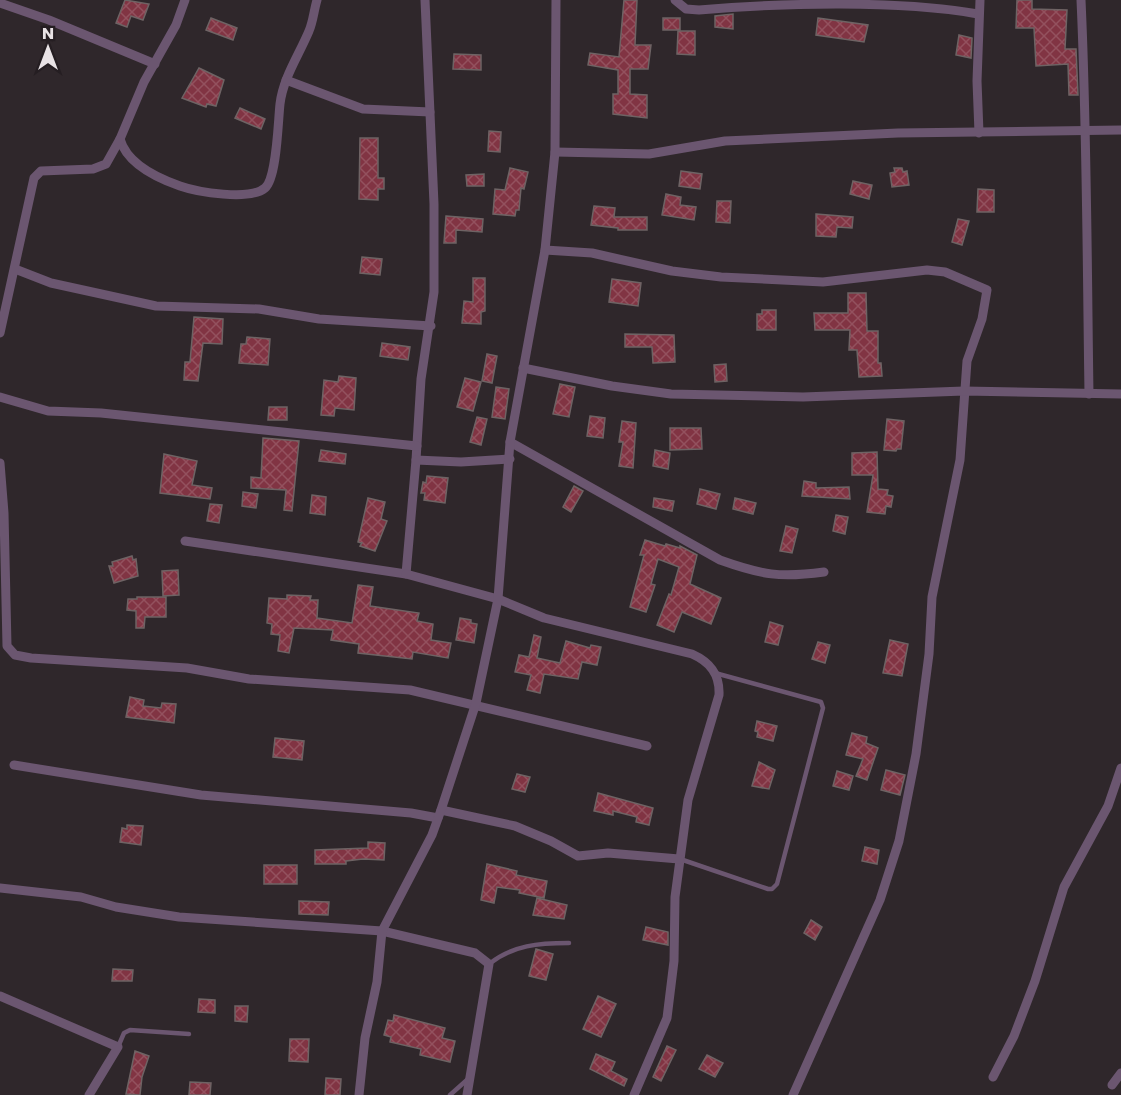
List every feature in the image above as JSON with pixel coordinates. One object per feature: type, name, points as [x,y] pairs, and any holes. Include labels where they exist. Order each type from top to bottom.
[{"type":"street","points":[[0,333],[34,178],[41,171],[93,169],[106,164],[120,139],[144,82],[176,25],[185,0]]},
{"type":"street","points":[[120,139],[123,148],[144,169],[166,181],[189,189],[224,194],[259,192],[268,187],[272,172],[280,100],[286,80],[310,29],[317,0]]},
{"type":"street","points":[[406,574],[421,379],[431,326],[434,292],[434,204],[425,0]]},
{"type":"street","points":[[359,1095],[365,1038],[377,982],[382,931],[400,899],[440,814],[476,704],[498,599],[510,442],[545,250],[555,152],[556,0]]},
{"type":"street","points":[[675,0],[686,9],[699,10],[871,3],[930,6],[978,14]]},
{"type":"street","points":[[979,133],[978,14],[980,0]]},
{"type":"street","points":[[1081,0],[1088,132],[1086,180],[1089,394]]},
{"type":"street","points":[[0,3],[49,20],[155,64]]},
{"type":"street","points":[[286,80],[363,109],[430,112]]},
{"type":"street","points":[[555,152],[648,154],[725,141],[1121,130]]},
{"type":"street","points":[[545,250],[592,253],[672,271],[721,277],[823,282],[927,270],[945,272],[987,290],[982,319],[967,361],[960,460],[932,597],[929,654],[916,754],[899,841],[880,900],[792,1095]]},
{"type":"street","points":[[15,269],[51,283],[156,306],[288,311],[319,319],[431,326]]},
{"type":"street","points":[[523,368],[612,386],[671,394],[803,396],[964,390],[1121,394]]},
{"type":"street","points":[[0,398],[48,411],[101,413],[417,446]]},
{"type":"street","points":[[510,442],[720,560],[756,573],[789,577],[824,572]]},
{"type":"street","points":[[416,460],[460,462],[510,459]]},
{"type":"street","points":[[0,463],[4,513],[7,646],[15,655],[187,668],[280,682],[383,686],[476,704],[647,746]]},
{"type":"street","points":[[185,541],[406,574],[498,599],[544,618],[692,654],[705,660],[716,673],[720,684],[719,695],[688,800],[679,859],[672,992],[667,1018],[634,1095]]},
{"type":"street","points":[[14,765],[201,795],[440,814],[515,825],[578,856],[608,853],[679,859]]},
{"type":"street","points":[[993,1077],[1014,1036],[1035,981],[1064,887],[1108,806],[1121,768]]},
{"type":"street","points":[[0,888],[81,897],[116,907],[178,917],[382,931],[475,953],[489,964],[467,1095]]},
{"type":"street","points":[[0,996],[118,1047],[89,1095]]},
{"type":"street","points":[[1113,1085],[1121,1072]]},
{"type":"lane","points":[[679,859],[768,889],[772,889],[777,884],[823,708],[821,702],[716,673]]},
{"type":"lane","points":[[489,964],[502,954],[522,946],[569,943]]},
{"type":"lane","points":[[118,1047],[124,1033],[130,1030],[189,1034]]},
{"type":"lane","points":[[450,1095],[470,1076]]},
{"type":"building","points":[[125,0],[149,4],[143,20],[131,16],[127,27],[116,23]]},
{"type":"building","points":[[624,0],[637,0],[635,45],[651,45],[648,69],[630,69],[630,94],[647,95],[647,118],[613,114],[613,94],[618,94],[618,70],[588,65],[590,53],[619,57]]},
{"type":"building","points":[[1017,0],[1032,0],[1032,9],[1067,10],[1065,49],[1076,49],[1078,95],[1069,95],[1068,64],[1036,66],[1034,28],[1016,28]]},
{"type":"building","points":[[733,14],[733,29],[715,27],[715,16]]},
{"type":"building","points":[[211,18],[237,28],[233,40],[206,30]]},
{"type":"building","points":[[663,18],[680,18],[680,30],[663,30]]},
{"type":"building","points":[[818,18],[868,25],[864,42],[816,35]]},
{"type":"building","points":[[678,31],[695,31],[695,55],[677,54]]},
{"type":"building","points":[[959,35],[972,38],[971,58],[956,55]]},
{"type":"building","points":[[454,54],[481,55],[481,70],[453,69]]},
{"type":"building","points":[[199,68],[224,80],[216,106],[207,104],[206,107],[182,98]]},
{"type":"building","points":[[240,108],[265,119],[261,129],[235,118]]},
{"type":"building","points":[[489,131],[501,132],[500,152],[488,151]]},
{"type":"building","points":[[360,138],[378,138],[378,178],[384,178],[384,189],[378,189],[378,200],[359,199]]},
{"type":"building","points":[[510,168],[528,172],[524,189],[521,188],[519,210],[516,210],[515,216],[493,214],[495,189],[505,190]]},
{"type":"building","points":[[894,168],[902,168],[903,172],[907,171],[909,185],[892,187],[890,173],[895,172]]},
{"type":"building","points":[[681,171],[702,174],[700,189],[679,186]]},
{"type":"building","points":[[484,174],[484,186],[467,186],[466,175]]},
{"type":"building","points":[[853,181],[872,185],[869,199],[850,194]]},
{"type":"building","points":[[978,189],[994,190],[994,212],[977,212]]},
{"type":"building","points":[[666,194],[681,197],[680,205],[696,207],[694,220],[662,215]]},
{"type":"building","points":[[717,201],[731,201],[730,223],[716,222]]},
{"type":"building","points":[[594,206],[615,208],[614,217],[647,217],[647,230],[618,230],[618,228],[591,225]]},
{"type":"building","points":[[816,214],[853,217],[852,228],[837,227],[836,237],[816,236]]},
{"type":"building","points":[[446,216],[483,219],[482,232],[456,230],[456,243],[444,243]]},
{"type":"building","points":[[958,219],[969,221],[962,245],[952,242]]},
{"type":"building","points":[[362,257],[382,259],[380,275],[360,273]]},
{"type":"building","points":[[473,278],[485,278],[485,311],[481,312],[481,324],[462,323],[464,301],[473,302]]},
{"type":"building","points":[[612,279],[641,283],[638,306],[609,302]]},
{"type":"building","points":[[848,293],[866,293],[867,331],[878,331],[878,363],[881,363],[882,376],[859,377],[857,350],[849,350],[850,330],[815,330],[814,313],[848,313]]},
{"type":"building","points":[[762,310],[776,310],[776,330],[757,330],[757,314],[762,314]]},
{"type":"building","points":[[194,317],[223,319],[222,344],[203,343],[198,381],[184,380],[185,362],[190,362]]},
{"type":"building","points":[[625,334],[674,335],[675,362],[653,363],[652,347],[625,347]]},
{"type":"building","points":[[247,337],[270,339],[268,365],[239,363],[241,344],[246,344]]},
{"type":"building","points":[[382,343],[410,347],[408,360],[380,356]]},
{"type":"building","points":[[487,354],[497,356],[492,383],[482,381]]},
{"type":"building","points":[[726,364],[727,381],[715,382],[714,365]]},
{"type":"building","points":[[339,376],[356,378],[354,410],[335,408],[334,416],[321,415],[324,380],[338,382]]},
{"type":"building","points":[[465,378],[481,382],[473,411],[457,407]]},
{"type":"building","points":[[560,384],[575,387],[569,417],[553,414]]},
{"type":"building","points":[[496,387],[509,389],[505,419],[492,417]]},
{"type":"building","points":[[269,407],[287,407],[287,420],[268,420]]},
{"type":"building","points":[[590,416],[605,418],[603,438],[587,436]]},
{"type":"building","points":[[477,417],[487,419],[481,445],[470,442]]},
{"type":"building","points":[[887,419],[904,421],[901,449],[896,451],[884,450]]},
{"type":"building","points":[[622,421],[636,423],[633,468],[619,466],[623,442],[619,442]]},
{"type":"building","points":[[670,428],[701,428],[702,449],[670,450]]},
{"type":"building","points":[[263,438],[299,441],[292,511],[284,510],[286,490],[251,488],[251,477],[261,478]]},
{"type":"building","points":[[321,450],[346,454],[345,464],[319,461]]},
{"type":"building","points":[[655,450],[670,453],[668,469],[653,466]]},
{"type":"building","points":[[877,452],[878,489],[888,490],[887,495],[893,496],[891,507],[886,506],[885,514],[867,512],[873,475],[852,475],[852,453]]},
{"type":"building","points":[[164,454],[197,461],[192,485],[212,488],[210,499],[160,493]]},
{"type":"building","points":[[427,476],[448,478],[445,503],[424,500],[425,493],[421,493]]},
{"type":"building","points":[[804,481],[816,483],[816,488],[849,487],[850,499],[802,496]]},
{"type":"building","points":[[574,486],[583,491],[571,512],[563,507]]},
{"type":"building","points":[[700,489],[720,494],[716,509],[697,504]]},
{"type":"building","points":[[243,492],[258,494],[256,508],[242,506]]},
{"type":"building","points":[[312,495],[326,497],[325,515],[310,513]]},
{"type":"building","points":[[368,498],[385,502],[381,519],[387,521],[375,551],[360,546],[362,543],[358,542]]},
{"type":"building","points":[[654,498],[674,501],[672,511],[653,507]]},
{"type":"building","points":[[735,498],[756,503],[753,514],[733,509]]},
{"type":"building","points":[[210,504],[222,505],[219,523],[207,521]]},
{"type":"building","points":[[836,515],[848,517],[845,534],[833,531]]},
{"type":"building","points":[[786,526],[798,529],[792,553],[780,551]]},
{"type":"building","points":[[645,540],[665,546],[666,544],[680,548],[680,546],[697,555],[690,584],[721,598],[711,624],[682,612],[674,632],[657,625],[669,594],[671,595],[679,567],[658,559],[651,584],[655,585],[646,612],[630,607],[644,555],[640,555]]},
{"type":"building","points":[[132,556],[133,560],[136,559],[138,576],[114,583],[109,566],[113,566],[112,562]]},
{"type":"building","points":[[178,570],[179,595],[163,596],[162,571]]},
{"type":"building","points":[[358,585],[373,587],[370,606],[419,613],[417,621],[433,624],[431,640],[451,643],[448,658],[413,652],[412,659],[358,653],[359,644],[331,640],[333,630],[294,628],[289,653],[278,651],[280,635],[271,634],[272,624],[267,623],[269,598],[287,599],[287,595],[311,596],[310,600],[318,600],[317,618],[352,623]]},
{"type":"building","points":[[137,597],[166,597],[166,617],[145,617],[144,628],[136,628],[136,611],[127,610],[128,599],[137,599]]},
{"type":"building","points":[[460,618],[477,624],[474,643],[456,640]]},
{"type":"building","points":[[770,622],[783,626],[778,645],[765,642]]},
{"type":"building","points":[[534,635],[541,637],[537,658],[560,663],[566,641],[590,648],[591,645],[601,647],[597,665],[582,662],[578,679],[544,674],[540,693],[527,690],[531,675],[515,672],[519,655],[529,657]]},
{"type":"building","points":[[890,640],[908,644],[902,676],[883,673]]},
{"type":"building","points":[[818,642],[830,645],[825,663],[812,659]]},
{"type":"building","points":[[130,697],[144,700],[143,706],[161,708],[162,703],[176,704],[174,723],[126,717]]},
{"type":"building","points":[[757,721],[777,726],[773,741],[757,737],[758,732],[755,731]]},
{"type":"building","points":[[852,733],[867,737],[866,743],[878,748],[867,780],[856,776],[863,759],[846,755]]},
{"type":"building","points":[[275,738],[304,741],[302,760],[273,757]]},
{"type":"building","points":[[759,762],[775,770],[769,789],[752,786]]},
{"type":"building","points":[[886,770],[905,775],[900,795],[881,790]]},
{"type":"building","points":[[837,771],[853,776],[849,790],[833,786]]},
{"type":"building","points":[[517,774],[530,777],[525,792],[512,789]]},
{"type":"building","points":[[598,793],[653,808],[649,825],[636,822],[637,817],[613,811],[613,815],[594,811]]},
{"type":"building","points":[[127,825],[143,826],[141,845],[120,842],[122,828],[127,829]]},
{"type":"building","points":[[368,842],[385,843],[384,860],[363,859],[346,861],[346,864],[315,864],[315,850],[368,848]]},
{"type":"building","points":[[865,847],[879,850],[877,864],[862,861]]},
{"type":"building","points":[[487,864],[517,871],[516,875],[547,881],[544,898],[519,893],[520,890],[497,887],[494,903],[481,900]]},
{"type":"building","points":[[264,865],[297,865],[297,884],[264,884]]},
{"type":"building","points":[[537,898],[567,905],[564,919],[533,915]]},
{"type":"building","points":[[299,901],[329,902],[328,915],[299,914]]},
{"type":"building","points":[[811,920],[822,927],[815,940],[804,933]]},
{"type":"building","points":[[646,927],[668,932],[668,945],[643,940]]},
{"type":"building","points":[[536,949],[553,954],[546,980],[529,976]]},
{"type":"building","points":[[113,969],[133,970],[132,981],[112,981]]},
{"type":"building","points":[[598,996],[616,1004],[601,1037],[583,1029]]},
{"type":"building","points":[[199,999],[215,1000],[215,1013],[198,1012]]},
{"type":"building","points":[[235,1006],[248,1006],[247,1022],[235,1021]]},
{"type":"building","points":[[394,1015],[445,1028],[442,1038],[455,1041],[450,1062],[420,1055],[421,1049],[390,1042],[391,1037],[384,1035],[388,1020],[393,1021]]},
{"type":"building","points":[[290,1039],[309,1039],[308,1062],[289,1061]]},
{"type":"building","points":[[667,1046],[676,1050],[661,1081],[653,1077]]},
{"type":"building","points":[[135,1051],[149,1056],[142,1077],[140,1095],[126,1094]]},
{"type":"building","points":[[596,1054],[615,1062],[611,1071],[627,1079],[624,1086],[590,1069]]},
{"type":"building","points":[[707,1055],[723,1063],[715,1077],[699,1069]]},
{"type":"building","points":[[326,1078],[341,1079],[340,1095],[325,1095]]},
{"type":"building","points":[[190,1082],[211,1083],[210,1095],[189,1095]]}]
